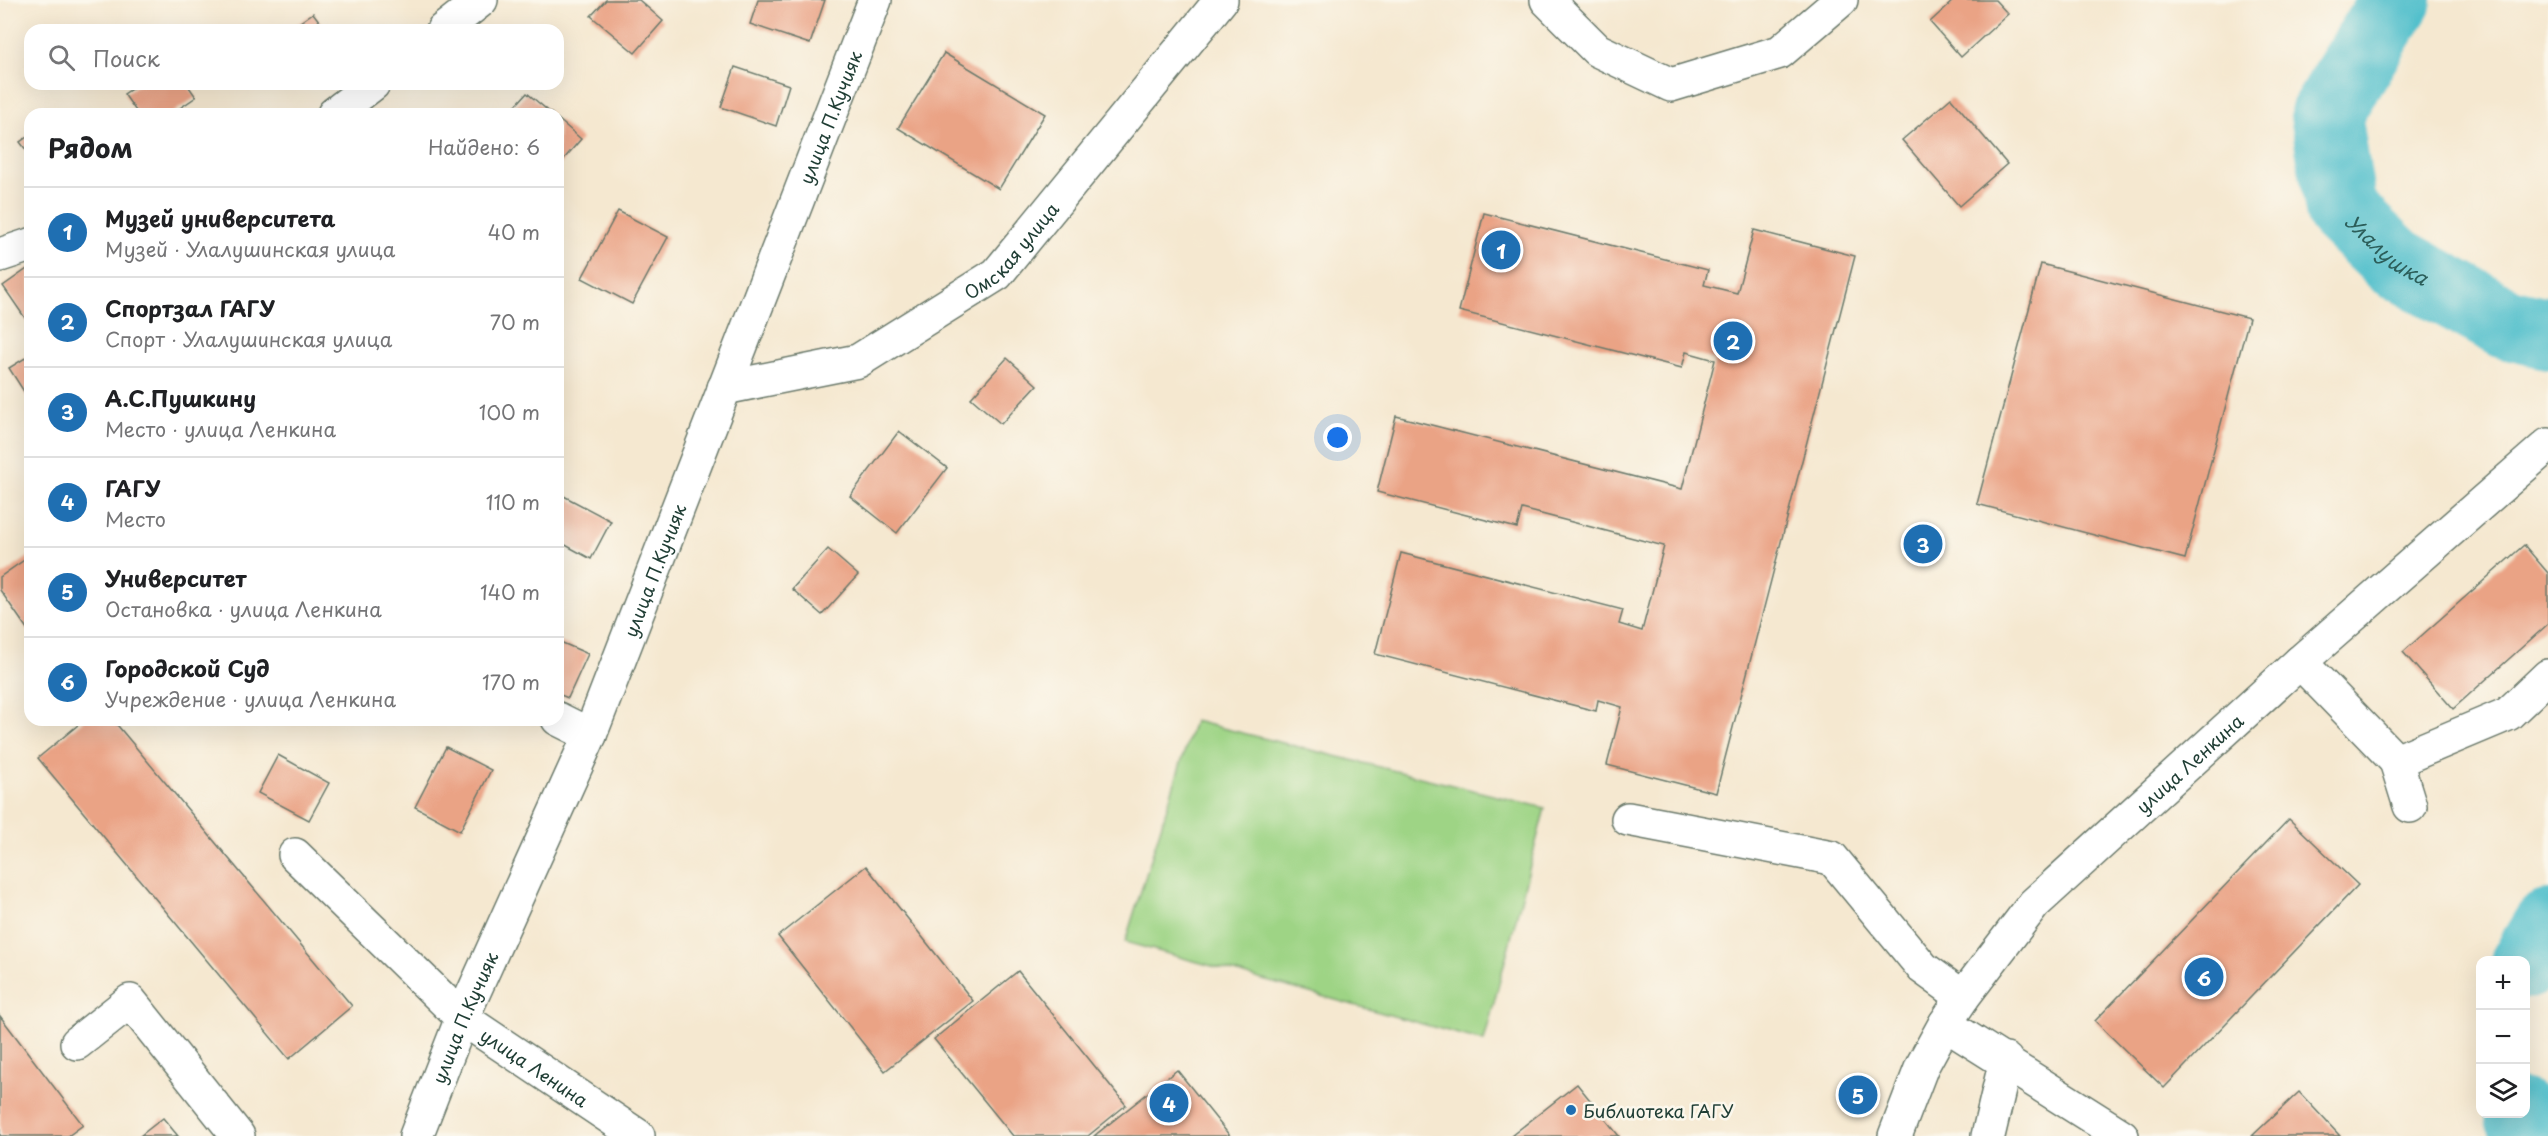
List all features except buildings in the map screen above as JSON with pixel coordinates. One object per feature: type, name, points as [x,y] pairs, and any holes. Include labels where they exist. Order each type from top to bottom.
[{"type":"street","points":[[451,24],[481,0]]},
{"type":"street","name":"улица П.Кучияк","points":[[416,1136],[462,1018],[590,735],[875,0]]},
{"type":"street","name":"Омская улица","points":[[724,388],[858,361],[998,274],[1221,0]]},
{"type":"street","points":[[1547,0],[1597,50],[1671,85],[1780,52],[1841,0]]},
{"type":"street","points":[[342,108],[365,90]]},
{"type":"street","points":[[0,255],[24,246]]},
{"type":"street","name":"улица Ленкина","points":[[1895,1136],[1922,1066],[1945,1024],[2034,904],[2300,662],[2548,445]]},
{"type":"street","points":[[2300,662],[2396,761],[2410,806]]},
{"type":"street","points":[[2396,761],[2508,714],[2548,676]]},
{"type":"street","points":[[564,722],[590,735]]},
{"type":"street","points":[[1628,819],[1832,858],[1923,968],[1963,997]]},
{"type":"street","name":"улица Ленина","points":[[295,855],[462,1018],[638,1136]]},
{"type":"street","points":[[77,1042],[130,1001],[238,1136]]},
{"type":"street","points":[[1945,1024],[2006,1060],[2122,1136]]},
{"type":"street","points":[[1988,1136],[2006,1060]]},
{"type":"green space","points":[[1194,721],[1545,808],[1484,1041],[1125,942]]},
{"type":"waterway","name":"Улалушка","points":[[2396,0],[2326,114],[2341,210],[2395,262],[2508,324],[2548,333]]},
{"type":"waterway","name":"Улалушка","points":[[2530,956],[2548,926]]},
{"type":"waterway","name":"Улалушка","points":[[2522,1118],[2530,1136]]},
{"type":"place","name":"Музей университета","points":[[1501,250]]},
{"type":"place","name":"Спортзал ГАГУ","points":[[1733,341]]},
{"type":"place","name":"А.С.Пушкину","points":[[1923,544]]},
{"type":"place","name":"Городской Суд","points":[[2204,977]]},
{"type":"place","name":"Университет","points":[[1858,1095]]},
{"type":"place","name":"ГАГУ","points":[[1169,1103]]},
{"type":"place","name":"Библиотека ГАГУ","points":[[1571,1110]]}]
